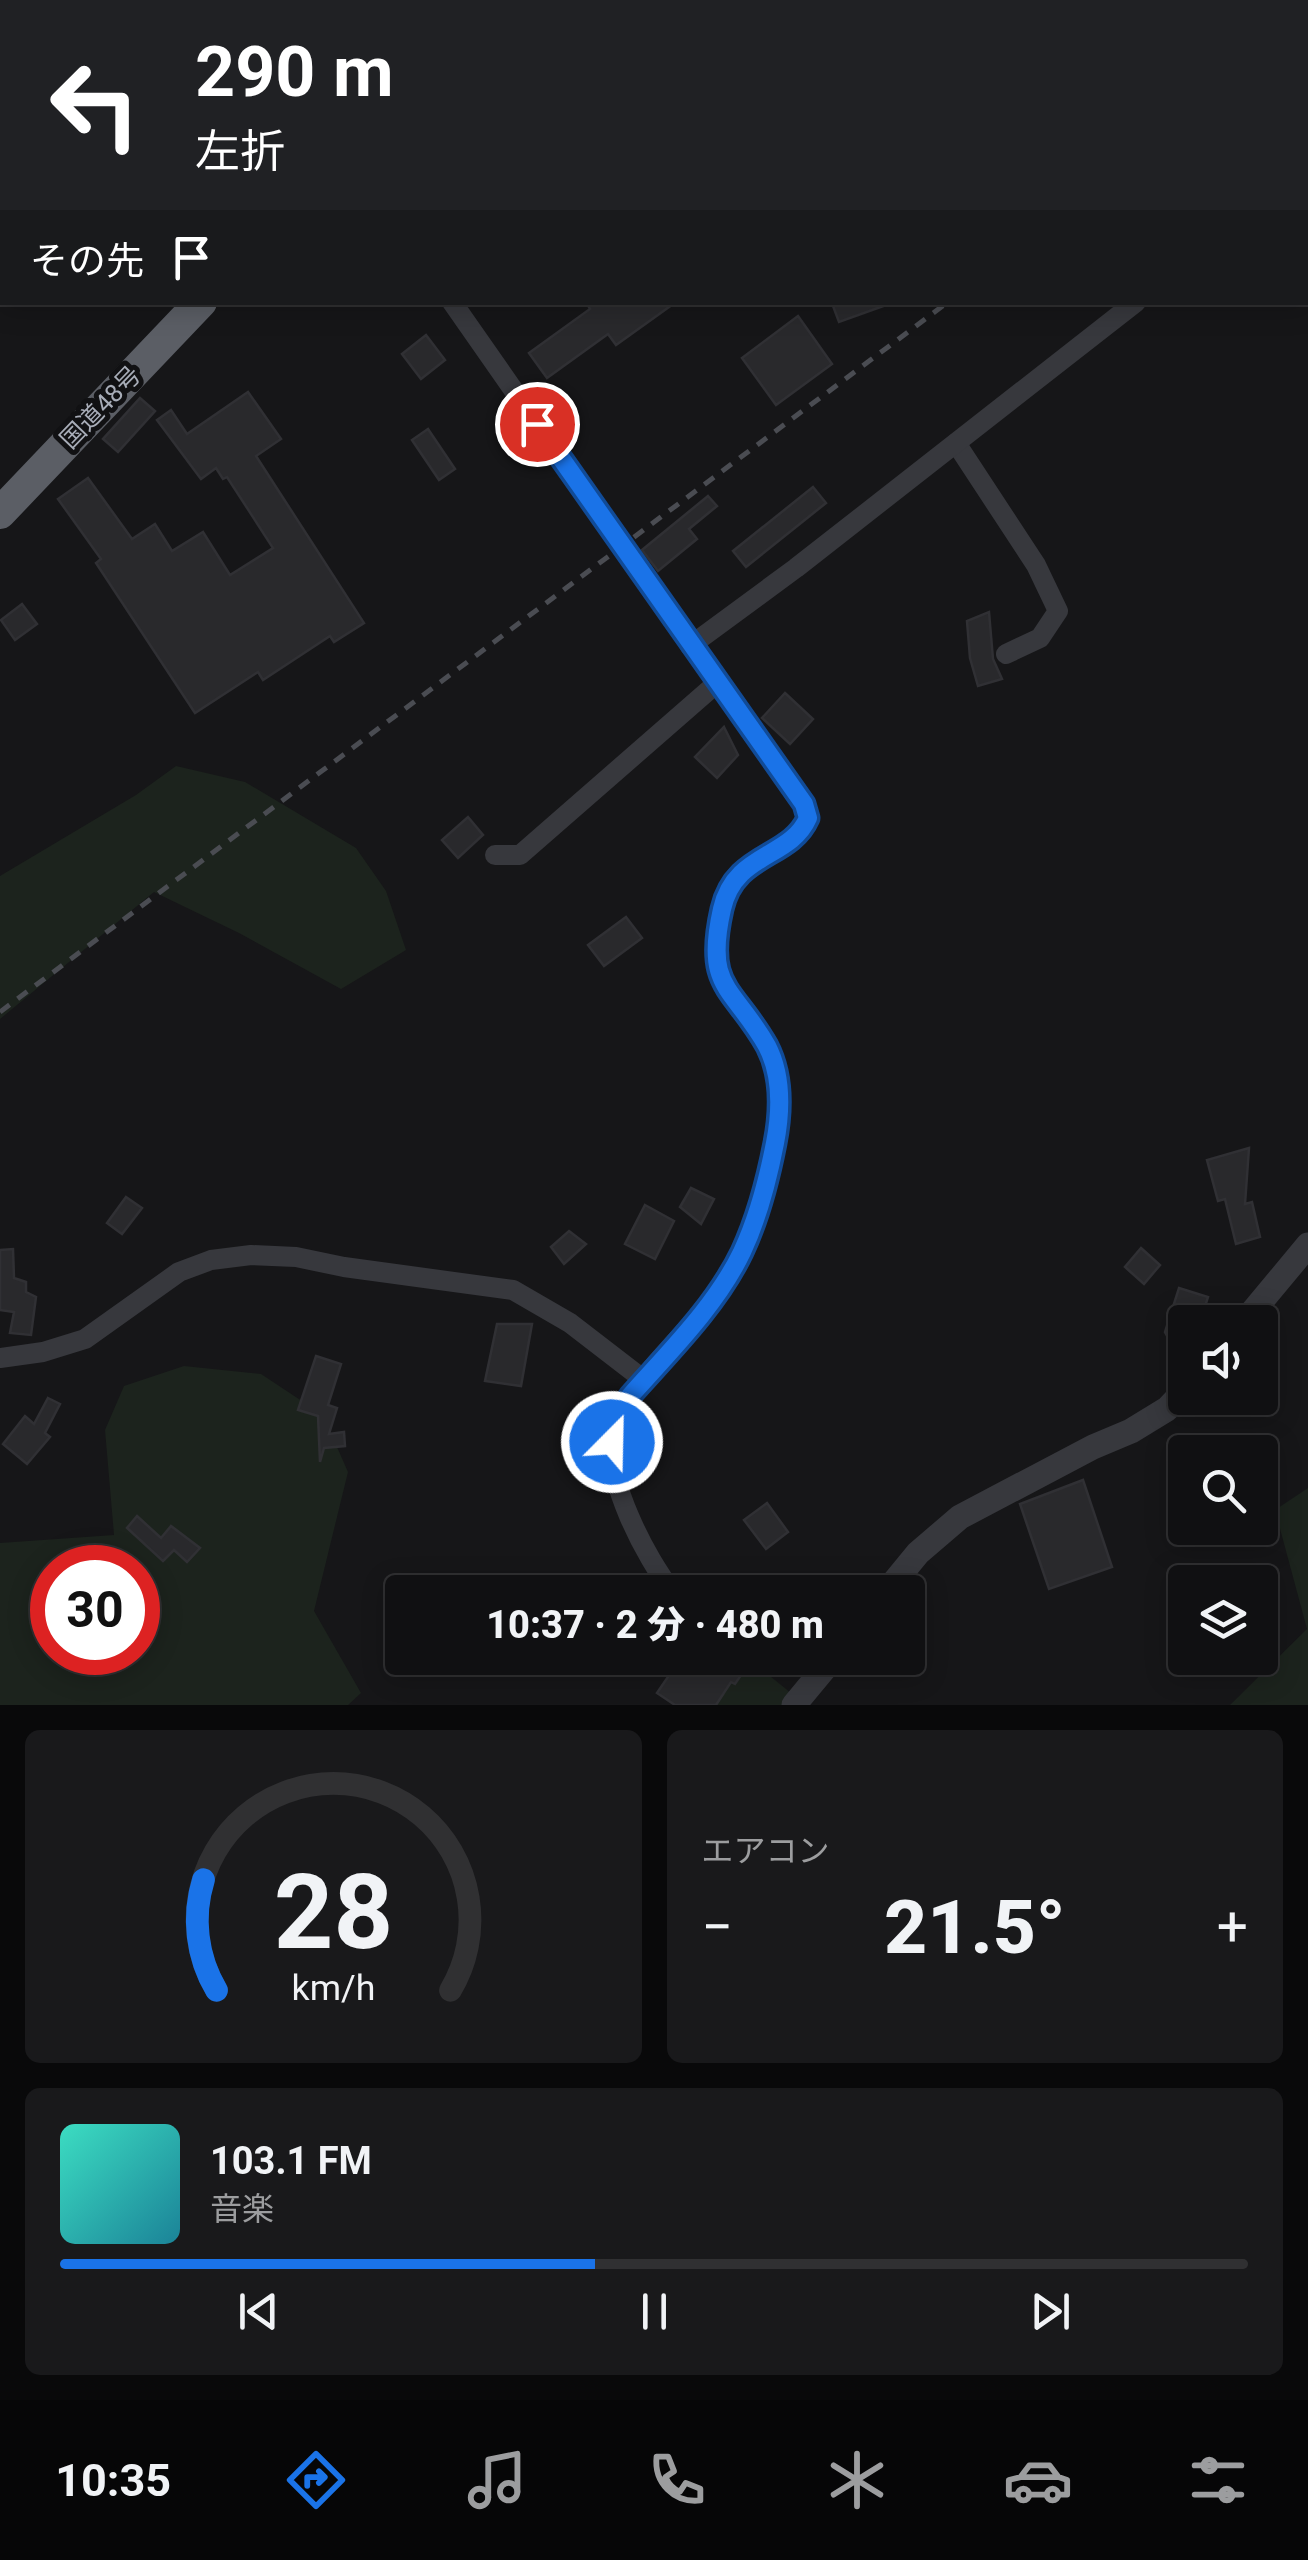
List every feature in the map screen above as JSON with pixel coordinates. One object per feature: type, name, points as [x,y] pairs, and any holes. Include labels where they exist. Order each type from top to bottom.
[{"type":"highway","name":"国道48号","points":[[0,513],[198,305]]},
{"type":"street","points":[[454,305],[804,804],[808,818],[798,833],[738,875],[724,901],[718,941],[719,976],[766,1045],[774,1068],[780,1102],[764,1192],[741,1254],[713,1298],[620,1413],[614,1430],[612,1454],[632,1521],[662,1575]]},
{"type":"street","points":[[690,646],[1132,305]]},
{"type":"street","points":[[956,443],[1036,565],[1058,610],[1040,638],[1006,654]]},
{"type":"street","points":[[495,855],[520,855],[717,683]]},
{"type":"street","points":[[1258,1305],[1308,1245]]},
{"type":"street","points":[[0,1358],[43,1352],[85,1339],[179,1272],[211,1260],[251,1255],[513,1290],[570,1323],[644,1380]]},
{"type":"street","points":[[900,1575],[918,1553],[960,1517],[1093,1447],[1132,1431],[1168,1408]]},
{"type":"street","points":[[794,1705],[820,1675]]},
{"type":"shaded area","points":[[176,766],[245,782],[356,848],[386,891],[406,950],[341,989],[154,892],[0,1019],[0,876],[136,795]]},
{"type":"shaded area","points":[[184,1366],[261,1374],[323,1415],[348,1472],[314,1611],[361,1693],[348,1705],[0,1705],[0,1543],[114,1535],[105,1430],[124,1386]]},
{"type":"shaded area","points":[[1308,1488],[1308,1705],[1230,1705],[1260,1675],[1278,1675],[1278,1658],[1307,1629],[1278,1521],[1278,1508]]},
{"type":"shaded area","points":[[709,1675],[769,1675],[797,1698],[799,1705],[682,1705]]},
{"type":"building","points":[[588,305],[672,305],[616,345],[608,334],[547,378],[529,353],[590,309]]},
{"type":"building","points":[[835,305],[886,305],[839,322]]},
{"type":"building","points":[[798,316],[832,364],[776,405],[742,358]]},
{"type":"building","points":[[426,335],[445,360],[421,379],[402,354]]},
{"type":"building","points":[[248,392],[281,439],[256,456],[364,623],[334,642],[330,636],[263,680],[258,672],[195,713],[96,563],[101,559],[58,499],[88,478],[132,539],[155,524],[172,551],[203,532],[230,575],[273,548],[227,477],[223,479],[216,468],[201,479],[157,420],[171,410],[187,434]]},
{"type":"building","points":[[140,398],[155,411],[118,452],[103,439]]},
{"type":"building","points":[[428,429],[455,469],[439,480],[412,440]]},
{"type":"building","points":[[813,487],[826,503],[746,567],[733,551]]},
{"type":"building","points":[[708,496],[717,506],[689,529],[697,539],[658,571],[642,550]]},
{"type":"building","points":[[22,604],[37,624],[15,640],[1,620]]},
{"type":"building","points":[[989,612],[993,659],[1002,679],[978,686],[970,658],[967,621]]},
{"type":"building","points":[[785,693],[813,719],[790,744],[762,718]]},
{"type":"building","points":[[724,727],[738,755],[717,778],[695,757]]},
{"type":"building","points":[[468,817],[483,835],[458,858],[442,840]]},
{"type":"building","points":[[626,917],[642,938],[604,966],[588,945]]},
{"type":"building","points":[[1249,1148],[1245,1204],[1252,1202],[1260,1237],[1236,1244],[1225,1199],[1218,1201],[1207,1160]]},
{"type":"building","points":[[691,1188],[714,1199],[701,1224],[680,1207]]},
{"type":"building","points":[[126,1197],[142,1208],[122,1234],[107,1223]]},
{"type":"building","points":[[645,1205],[674,1221],[655,1259],[625,1244]]},
{"type":"building","points":[[569,1231],[586,1244],[564,1264],[551,1247]]},
{"type":"building","points":[[1141,1248],[1160,1265],[1144,1284],[1125,1267]]},
{"type":"building","points":[[13,1249],[14,1278],[26,1282],[26,1292],[36,1297],[31,1335],[10,1333],[14,1312],[0,1310],[0,1250]]},
{"type":"building","points":[[1179,1288],[1208,1297],[1205,1305],[1174,1305]]},
{"type":"building","points":[[497,1324],[532,1324],[521,1386],[485,1381]]},
{"type":"building","points":[[316,1356],[341,1364],[328,1405],[337,1408],[329,1434],[344,1432],[345,1446],[324,1448],[320,1462],[318,1416],[298,1410]]},
{"type":"building","points":[[48,1398],[60,1404],[45,1433],[50,1437],[27,1464],[3,1444],[25,1416],[34,1424]]},
{"type":"building","points":[[1083,1480],[1112,1567],[1049,1589],[1020,1504]]},
{"type":"building","points":[[767,1503],[788,1532],[766,1549],[744,1520]]},
{"type":"building","points":[[137,1516],[161,1538],[171,1526],[200,1548],[187,1562],[174,1550],[163,1561],[160,1545],[146,1545],[127,1528]]},
{"type":"building","points":[[669,1675],[741,1675],[735,1684],[731,1682],[716,1705],[675,1705],[657,1693]]},
{"type":"railway","points":[[0,1012],[944,305]]},
{"type":"route","points":[[537,424],[804,804],[808,818],[798,833],[738,875],[728,889],[721,914],[719,976],[766,1045],[780,1102],[764,1192],[741,1254],[713,1298],[630,1396],[620,1413],[612,1442]]}]
